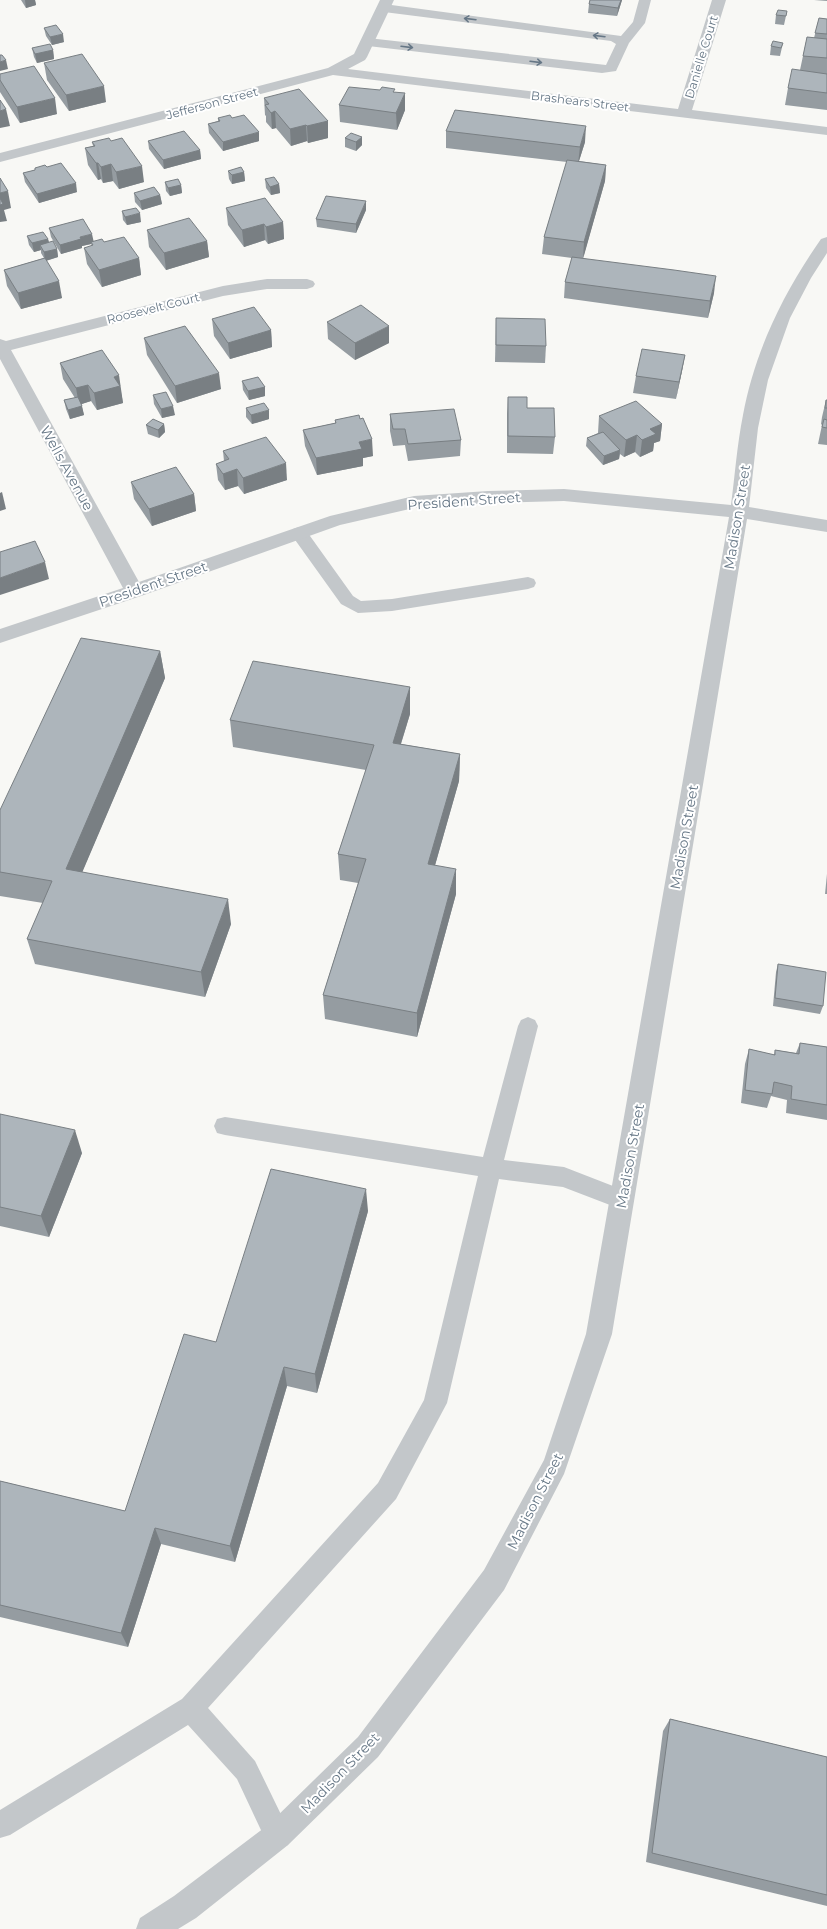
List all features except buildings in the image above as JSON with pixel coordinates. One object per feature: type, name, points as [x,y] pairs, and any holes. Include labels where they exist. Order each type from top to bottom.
[{"type":"street","name":"Danielle Court","points":[[684,114],[719,0]]},
{"type":"street","name":"Jefferson Street","points":[[0,158],[333,71],[360,57],[385,4]]},
{"type":"street","name":"Brashears Street","points":[[333,71],[827,131]]},
{"type":"street","name":"Madison Street","points":[[151,1929],[185,1907],[278,1835],[368,1747],[494,1580],[556,1466],[599,1334],[740,512],[754,402],[765,359],[784,314],[825,249]]},
{"type":"street","name":"Roosevelt Court","points":[[1,345],[223,291],[267,284],[307,284]]},
{"type":"street","name":"Wells Avenue","points":[[1,345],[134,592]]},
{"type":"street","name":"President Street","points":[[0,636],[134,592],[336,520],[414,502],[488,497],[564,495],[740,512],[827,526]]},
{"type":"lane","points":[[368,42],[602,69],[611,68],[623,42],[639,23],[645,0]]},
{"type":"lane","points":[[385,4],[614,38],[623,42]]},
{"type":"lane","points":[[299,533],[348,600],[358,607],[392,605],[528,583]]},
{"type":"lane","points":[[0,1825],[191,1708],[387,1491],[435,1404],[490,1168],[528,1026]]},
{"type":"lane","points":[[225,1126],[490,1168],[564,1176],[623,1200]]},
{"type":"lane","points":[[191,1708],[246,1770],[278,1835]]}]
